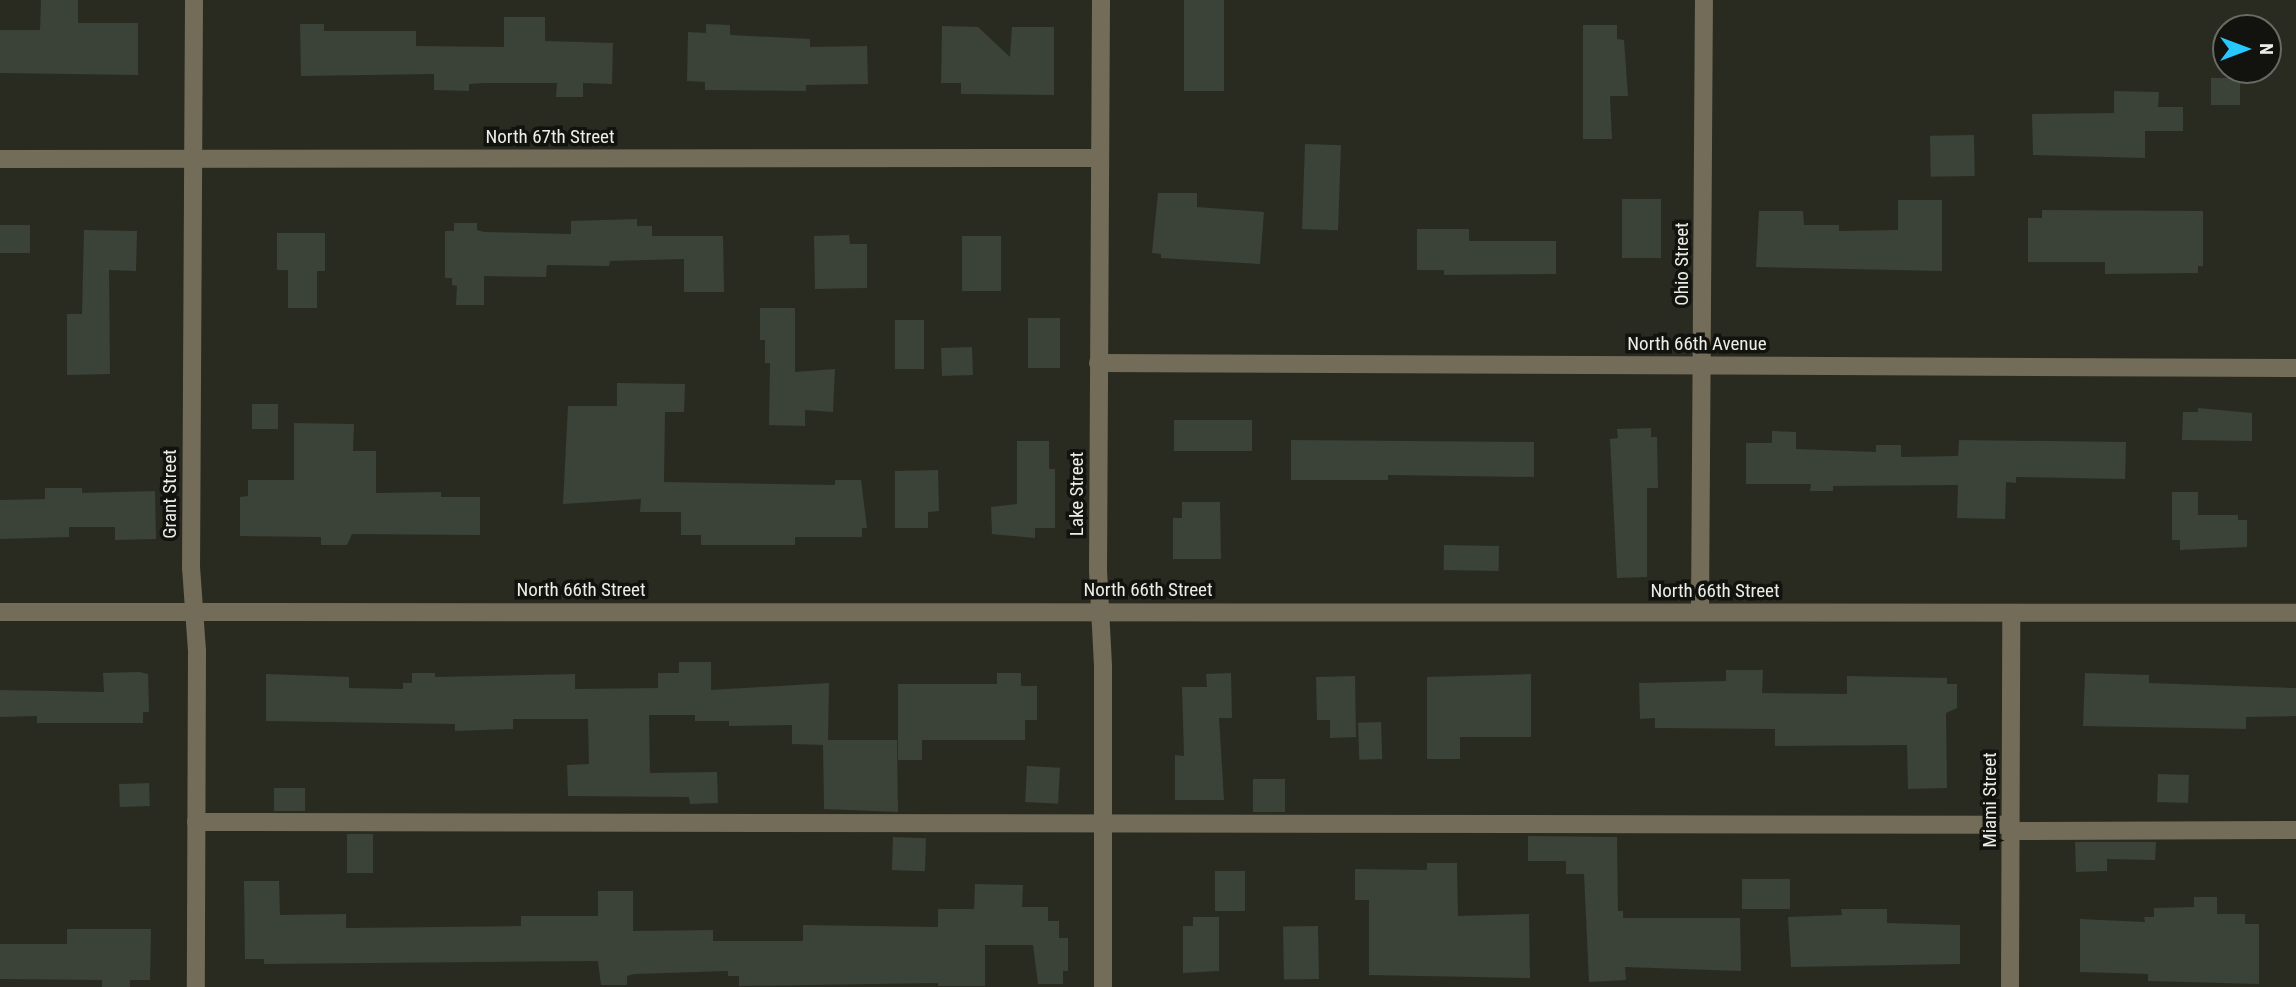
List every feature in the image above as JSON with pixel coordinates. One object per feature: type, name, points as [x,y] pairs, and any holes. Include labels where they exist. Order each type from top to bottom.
[{"type":"street","name":"Grant Street","points":[[194,0],[196,987]]},
{"type":"street","name":"Lake Street","points":[[1101,0],[1098,363],[1103,987]]},
{"type":"street","name":"Ohio Street","points":[[1700,612],[1704,0]]},
{"type":"street","name":"North 67th Street","points":[[0,159],[1100,158]]},
{"type":"street","name":"North 66th Avenue","points":[[1098,363],[2296,368]]},
{"type":"street","name":"North 66th Street","points":[[0,612],[2296,613]]},
{"type":"street","name":"Miami Street","points":[[2010,987],[2011,613]]},
{"type":"street","points":[[196,822],[2296,830]]},
{"type":"building","points":[[41,0],[78,0],[78,23],[138,23],[138,75],[0,73],[0,30],[40,30]]},
{"type":"building","points":[[1184,0],[1224,0],[1224,91],[1184,91]]},
{"type":"building","points":[[504,17],[545,17],[545,41],[613,43],[612,84],[583,83],[583,97],[556,97],[557,83],[469,84],[469,91],[434,90],[434,74],[301,76],[300,24],[324,24],[324,31],[416,31],[416,46],[504,47]]},
{"type":"building","points":[[706,24],[730,25],[730,35],[810,39],[810,47],[867,46],[868,84],[806,85],[806,91],[705,90],[705,82],[687,81],[688,32],[706,33]]},
{"type":"building","points":[[1583,25],[1617,25],[1617,39],[1624,40],[1628,96],[1610,96],[1612,139],[1583,139]]},
{"type":"building","points":[[942,26],[978,27],[1010,57],[1012,27],[1054,27],[1054,95],[961,94],[961,83],[941,83]]},
{"type":"building","points":[[2211,78],[2212,84],[2240,84],[2240,105],[2211,105]]},
{"type":"building","points":[[2114,91],[2159,92],[2158,107],[2183,107],[2183,131],[2145,131],[2145,158],[2033,155],[2032,114],[2114,113]]},
{"type":"building","points":[[1974,135],[1975,176],[1931,177],[1930,136]]},
{"type":"building","points":[[1305,144],[1341,145],[1338,230],[1302,229]]},
{"type":"building","points":[[1158,193],[1197,193],[1197,207],[1264,212],[1260,264],[1161,258],[1161,254],[1152,253]]},
{"type":"building","points":[[1622,199],[1661,199],[1661,258],[1622,258]]},
{"type":"building","points":[[1898,200],[1942,200],[1942,271],[1756,267],[1759,211],[1803,211],[1804,225],[1839,225],[1839,231],[1898,230]]},
{"type":"building","points":[[2042,210],[2203,211],[2203,266],[2198,266],[2198,273],[2105,274],[2105,262],[2028,262],[2028,218],[2042,218]]},
{"type":"building","points":[[637,219],[637,226],[652,226],[652,236],[723,236],[724,292],[684,292],[684,259],[610,261],[609,266],[547,265],[546,277],[484,276],[484,305],[456,305],[457,286],[452,285],[452,278],[445,278],[445,231],[454,231],[454,223],[477,223],[477,230],[484,232],[571,234],[571,221]]},
{"type":"building","points":[[0,225],[30,225],[30,253],[0,253]]},
{"type":"building","points":[[1417,229],[1469,229],[1469,241],[1556,241],[1556,274],[1444,275],[1444,270],[1417,270]]},
{"type":"building","points":[[84,230],[137,231],[136,271],[109,270],[110,374],[67,375],[67,314],[82,314]]},
{"type":"building","points":[[277,233],[325,233],[325,271],[317,271],[317,308],[288,308],[288,270],[277,270]]},
{"type":"building","points":[[849,235],[850,244],[867,244],[867,288],[815,289],[814,236]]},
{"type":"building","points":[[962,236],[1001,236],[1001,291],[962,291]]},
{"type":"building","points":[[760,308],[795,308],[795,372],[835,369],[833,412],[805,410],[805,426],[769,425],[770,363],[765,363],[765,340],[760,340]]},
{"type":"building","points":[[1028,318],[1060,318],[1060,368],[1028,368]]},
{"type":"building","points":[[895,320],[924,320],[924,369],[895,369]]},
{"type":"building","points":[[972,347],[973,375],[942,376],[941,348]]},
{"type":"building","points":[[617,383],[685,384],[684,412],[665,412],[664,482],[835,485],[835,480],[861,480],[867,528],[862,528],[862,537],[795,537],[795,545],[701,545],[701,535],[681,535],[681,512],[640,512],[641,499],[563,504],[568,406],[617,406]]},
{"type":"building","points":[[252,404],[278,404],[278,429],[252,429]]},
{"type":"building","points":[[2198,408],[2252,413],[2252,441],[2182,440],[2183,412],[2198,412]]},
{"type":"building","points":[[1174,420],[1252,420],[1252,451],[1174,451]]},
{"type":"building","points":[[294,423],[354,424],[353,451],[376,451],[376,493],[441,492],[441,497],[480,497],[480,535],[352,534],[347,545],[321,545],[321,537],[240,536],[240,497],[248,496],[248,480],[294,480]]},
{"type":"building","points":[[1651,428],[1651,437],[1657,437],[1658,488],[1647,488],[1647,577],[1617,578],[1610,439],[1618,438],[1617,429]]},
{"type":"building","points":[[1772,431],[1796,432],[1796,449],[1876,452],[1876,445],[1901,445],[1901,457],[1958,456],[1959,440],[2126,442],[2125,479],[2016,477],[2016,483],[2006,482],[2005,519],[1957,518],[1958,485],[1833,486],[1833,491],[1810,491],[1811,484],[1746,484],[1746,443],[1772,443]]},
{"type":"building","points":[[1291,440],[1534,442],[1534,477],[1388,475],[1388,480],[1291,480]]},
{"type":"building","points":[[1017,441],[1049,441],[1049,469],[1055,469],[1055,528],[1035,528],[1035,538],[992,534],[991,507],[1017,504]]},
{"type":"building","points":[[938,470],[939,511],[928,512],[928,528],[895,528],[895,471]]},
{"type":"building","points":[[45,488],[82,488],[82,493],[155,491],[156,539],[115,540],[115,527],[69,527],[69,537],[0,539],[0,500],[45,499]]},
{"type":"building","points":[[2172,492],[2198,492],[2198,515],[2238,515],[2238,520],[2247,520],[2247,547],[2180,550],[2180,540],[2172,540]]},
{"type":"building","points":[[1182,502],[1220,502],[1221,559],[1173,559],[1173,518],[1182,518]]},
{"type":"building","points":[[1444,545],[1499,546],[1499,571],[1444,570]]},
{"type":"building","points":[[679,662],[711,662],[711,690],[829,683],[828,740],[897,740],[898,812],[824,809],[823,745],[792,744],[792,725],[729,726],[729,721],[695,721],[695,715],[649,715],[650,773],[717,772],[718,803],[690,804],[689,797],[568,796],[567,765],[589,764],[588,719],[513,719],[513,729],[455,731],[455,724],[266,721],[266,674],[349,677],[349,688],[403,689],[403,683],[412,683],[412,673],[435,673],[435,677],[575,674],[575,689],[658,688],[658,673],[679,673]]},
{"type":"building","points":[[1726,670],[1763,670],[1762,693],[1847,694],[1847,676],[1947,678],[1947,684],[1957,684],[1957,708],[1946,713],[1947,788],[1908,789],[1907,745],[1775,746],[1775,729],[1655,728],[1655,718],[1640,719],[1639,683],[1726,681]]},
{"type":"building","points":[[103,673],[148,674],[149,712],[143,712],[143,723],[37,723],[37,716],[0,717],[0,690],[104,692]]},
{"type":"building","points":[[997,673],[1021,673],[1021,686],[1037,686],[1037,720],[1025,720],[1025,740],[922,740],[922,760],[898,760],[898,684],[997,684]]},
{"type":"building","points":[[1231,673],[1232,718],[1219,718],[1224,800],[1175,800],[1175,755],[1184,756],[1182,687],[1207,687],[1206,674]]},
{"type":"building","points":[[2085,673],[2149,675],[2149,683],[2296,688],[2296,716],[2246,717],[2246,729],[2083,726]]},
{"type":"building","points":[[1531,674],[1531,737],[1460,737],[1460,759],[1427,759],[1427,677]]},
{"type":"building","points":[[1355,676],[1356,737],[1330,738],[1330,720],[1317,720],[1316,677]]},
{"type":"building","points":[[1381,722],[1382,759],[1359,760],[1358,723]]},
{"type":"building","points":[[1027,766],[1060,768],[1058,804],[1025,802]]},
{"type":"building","points":[[2158,774],[2189,775],[2188,803],[2157,802]]},
{"type":"building","points":[[1253,779],[1285,779],[1285,812],[1253,812]]},
{"type":"building","points":[[149,783],[150,806],[120,807],[119,784]]},
{"type":"building","points":[[274,788],[305,788],[305,811],[274,811]]},
{"type":"building","points":[[347,834],[373,834],[373,873],[347,873]]},
{"type":"building","points":[[1528,836],[1617,837],[1618,911],[1623,911],[1623,918],[1740,918],[1741,971],[1625,967],[1626,980],[1589,982],[1584,874],[1566,874],[1566,861],[1528,861]]},
{"type":"building","points":[[893,837],[926,838],[925,871],[892,870]]},
{"type":"building","points":[[2075,842],[2156,842],[2155,860],[2107,859],[2107,871],[2076,872]]},
{"type":"building","points":[[1427,863],[1457,863],[1458,916],[1529,914],[1530,978],[1369,975],[1369,900],[1355,900],[1355,869],[1427,870]]},
{"type":"building","points":[[1215,871],[1245,871],[1245,911],[1215,911]]},
{"type":"building","points":[[1742,879],[1790,879],[1790,909],[1742,909]]},
{"type":"building","points":[[244,881],[279,881],[280,915],[346,914],[346,928],[521,926],[521,916],[598,916],[598,891],[633,891],[633,931],[713,930],[713,941],[803,941],[803,925],[938,927],[938,909],[974,909],[975,884],[1023,885],[1022,907],[1048,907],[1048,921],[1059,921],[1059,938],[1068,938],[1068,971],[1063,971],[1063,984],[1038,984],[1033,945],[985,945],[985,986],[938,986],[938,983],[739,986],[739,976],[728,976],[728,971],[634,974],[627,976],[627,985],[601,985],[598,961],[264,964],[264,959],[245,959]]},
{"type":"building","points":[[2194,897],[2217,897],[2217,914],[2245,914],[2245,924],[2259,924],[2259,984],[2148,981],[2148,974],[2080,972],[2080,919],[2145,922],[2144,917],[2154,917],[2154,908],[2194,907]]},
{"type":"building","points":[[1841,909],[1887,909],[1887,923],[1960,925],[1960,964],[1791,967],[1788,917],[1842,915]]},
{"type":"building","points":[[1193,917],[1219,917],[1219,971],[1183,973],[1183,926],[1193,926]]},
{"type":"building","points":[[1318,926],[1319,979],[1284,980],[1283,927]]},
{"type":"building","points":[[67,929],[151,929],[150,980],[130,980],[130,987],[102,987],[102,980],[0,979],[0,944],[67,944]]}]
